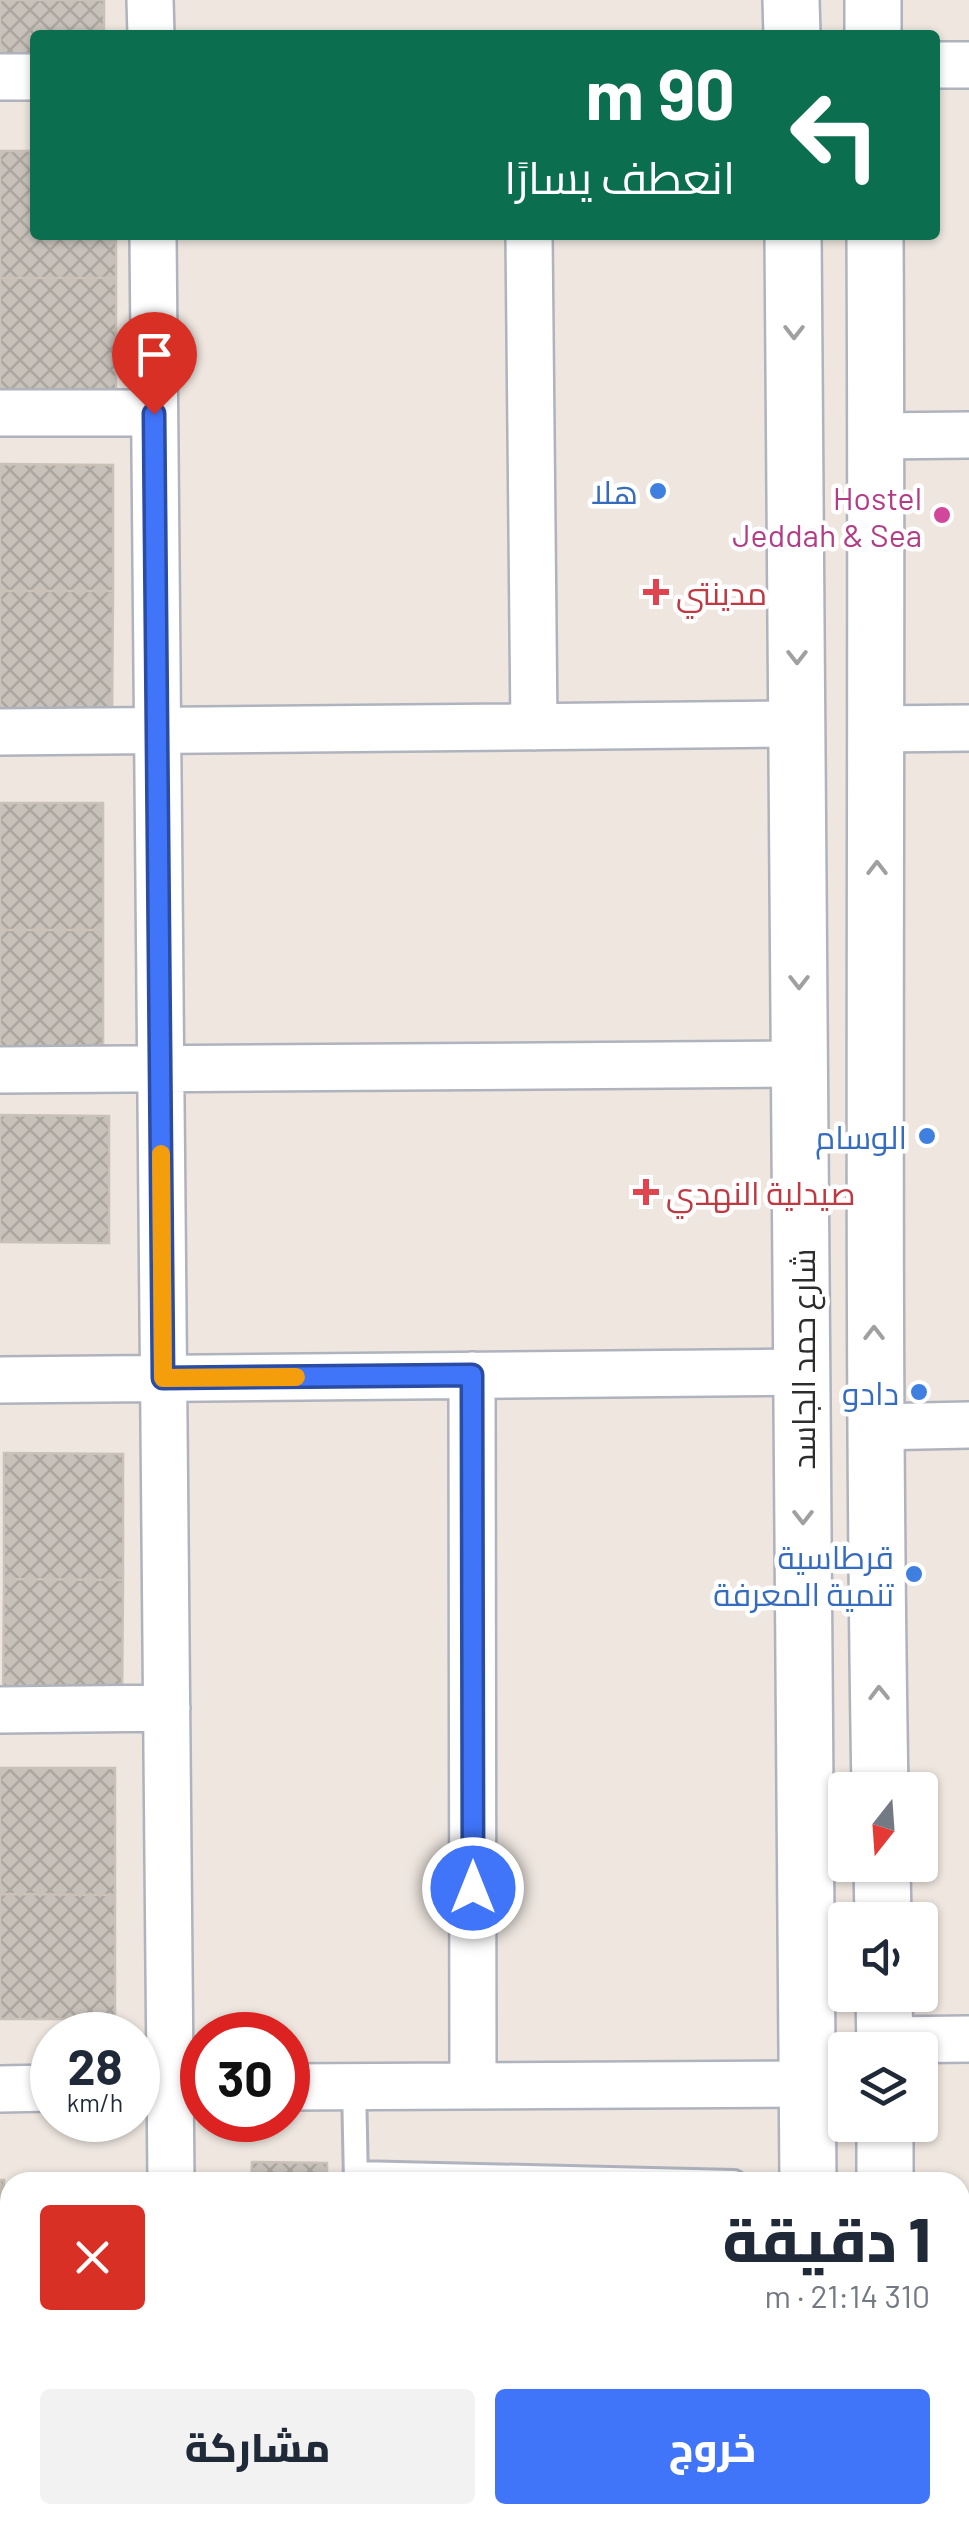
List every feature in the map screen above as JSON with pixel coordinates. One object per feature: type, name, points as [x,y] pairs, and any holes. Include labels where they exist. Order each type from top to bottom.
[{"type":"street","points":[[150,0],[150,30]]},
{"type":"street","points":[[791,0],[792,30]]},
{"type":"street","points":[[873,0],[873,30]]},
{"type":"street","points":[[940,66],[969,65]]},
{"type":"street","points":[[0,77],[30,77]]},
{"type":"street","points":[[152,240],[171,2172]]},
{"type":"street","points":[[529,240],[534,727]]},
{"type":"street","name":"شارع حمد الجاسد","points":[[793,240],[808,2172]]},
{"type":"street","points":[[874,240],[878,729],[874,1427],[880,1772]]},
{"type":"street","points":[[0,413],[154,414]]},
{"type":"street","points":[[876,436],[969,435]]},
{"type":"street","points":[[0,732],[797,724]]},
{"type":"street","points":[[878,729],[969,728]]},
{"type":"street","points":[[0,1070],[800,1064]]},
{"type":"street","points":[[0,1380],[802,1372]]},
{"type":"street","points":[[472,1375],[473,2086]]},
{"type":"street","points":[[874,1427],[969,1425]]},
{"type":"street","points":[[0,1710],[166,1708]]},
{"type":"street","points":[[884,2028],[969,2039]]},
{"type":"street","points":[[310,2087],[808,2084]]},
{"type":"street","points":[[0,2089],[30,2088]]},
{"type":"street","points":[[885,2142],[885,2172]]},
{"type":"lane","points":[[354,2086],[356,2172]]},
{"type":"building","points":[[0,0],[104,0],[104,30],[30,30],[30,54],[0,54]]},
{"type":"building","points":[[0,151],[30,151],[30,240],[116,240],[116,278],[0,278]]},
{"type":"building","points":[[0,278],[116,278],[116,403],[0,402]]},
{"type":"building","points":[[0,464],[113,465],[113,591],[0,591]]},
{"type":"building","points":[[0,591],[113,591],[112,716],[0,715]]},
{"type":"building","points":[[0,803],[103,803],[103,930],[0,930]]},
{"type":"building","points":[[0,930],[103,930],[103,1055],[0,1054]]},
{"type":"building","points":[[0,1115],[109,1116],[109,1243],[0,1242]]},
{"type":"building","points":[[4,1453],[123,1454],[123,1580],[4,1579]]},
{"type":"building","points":[[4,1579],[123,1580],[122,1704],[3,1704]]},
{"type":"building","points":[[0,1768],[115,1768],[115,1895],[0,1894]]},
{"type":"building","points":[[0,1894],[115,1895],[115,2012],[30,2012],[30,2019],[0,2019]]},
{"type":"building","points":[[252,2162],[327,2163],[327,2172],[252,2172]]},
{"type":"slow traffic","points":[[161,1154],[163,1378],[296,1377]]},
{"type":"place","name":"هلا","points":[[658,491]]},
{"type":"place","name":"Hostel Jeddah & Sea","points":[[942,515]]},
{"type":"place","name":"مدينتي","points":[[656,592]]},
{"type":"place","name":"الوسام","points":[[927,1136]]},
{"type":"place","name":"صيدلية النهدي","points":[[646,1192]]},
{"type":"place","name":"دادو","points":[[919,1392]]},
{"type":"place","name":"قرطاسية تنمية المعرفة","points":[[914,1574]]},
{"type":"route","points":[[154,414],[163,1378],[472,1375],[473,1888]]}]
